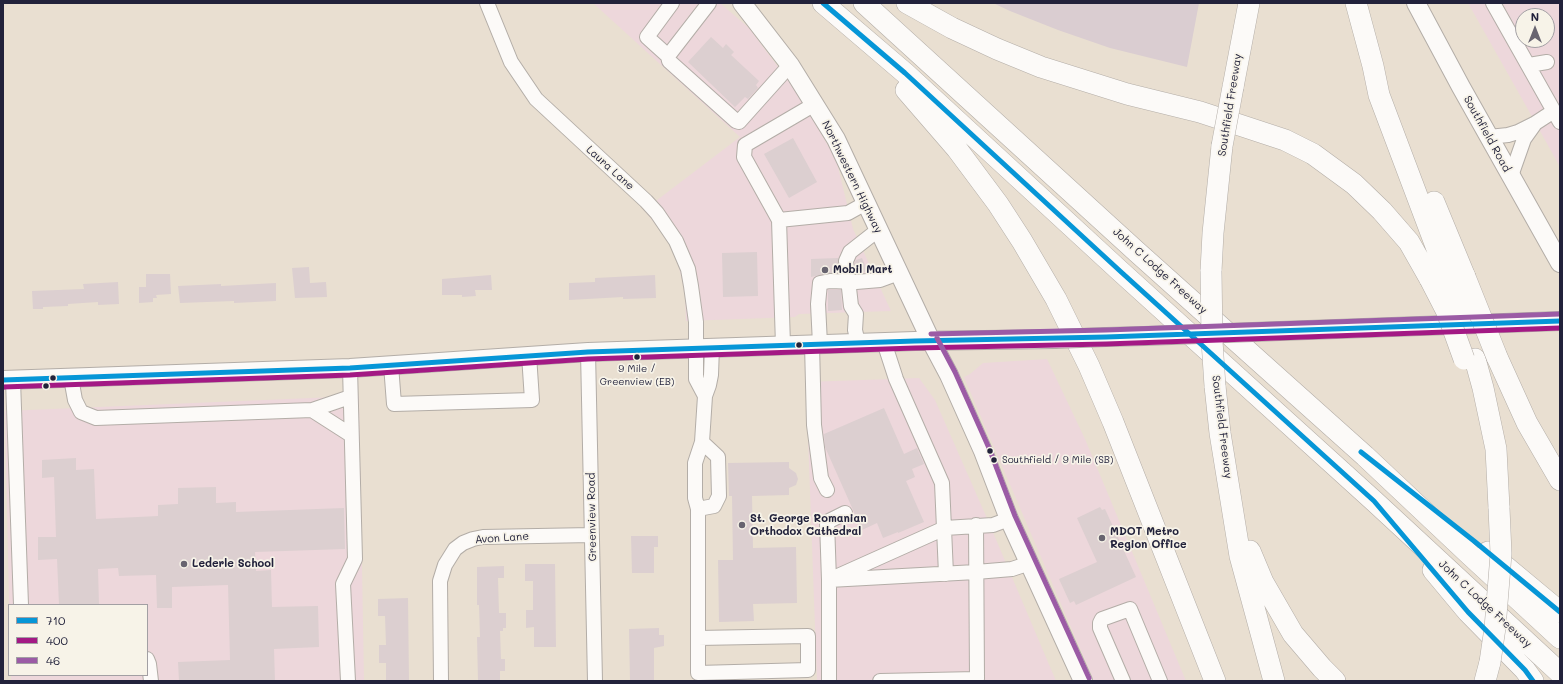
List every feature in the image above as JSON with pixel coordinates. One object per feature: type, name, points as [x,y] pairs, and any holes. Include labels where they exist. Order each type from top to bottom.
[{"type":"highway","points":[[816,3],[897,80],[957,149],[998,204],[1022,241],[1056,299],[1089,366],[1113,422],[1215,681]]},
{"type":"highway","name":"John C Lodge Freeway","points":[[823,3],[905,73],[1126,276],[1374,500],[1560,673]]},
{"type":"highway","name":"John C Lodge Freeway","points":[[864,3],[1143,257],[1365,456],[1560,638]]},
{"type":"highway","points":[[907,3],[952,28],[1041,67],[1127,94],[1200,112],[1286,140],[1313,154],[1354,184],[1447,278],[1497,357],[1527,423],[1560,480]]},
{"type":"highway","name":"Southfield Freeway","points":[[1248,3],[1222,146],[1213,233],[1211,299],[1212,341],[1220,433],[1240,556],[1274,681]]},
{"type":"highway","points":[[1356,3],[1373,66],[1389,92],[1447,278],[1469,359],[1483,388],[1496,449],[1501,554],[1495,628],[1488,672]]},
{"type":"highway","points":[[1365,456],[1474,541],[1560,612]]},
{"type":"highway","points":[[1374,500],[1468,612],[1525,670],[1533,681]]},
{"type":"highway","points":[[1235,518],[1263,582],[1293,634],[1322,668],[1336,681]]},
{"type":"main road","name":"Northwestern Highway","points":[[742,3],[790,65],[836,139],[931,341]]},
{"type":"main road","name":"Southfield Road","points":[[1416,3],[1560,264]]},
{"type":"main road","points":[[8,380],[350,368],[588,352],[884,342],[1144,336],[1560,321]]},
{"type":"main road","points":[[931,341],[949,375],[983,451],[1009,519],[1030,562],[1083,681]]},
{"type":"street","name":"Laura Lane","points":[[487,3],[511,62],[536,99],[646,201],[657,213],[676,241],[685,261],[692,286],[696,322],[711,375],[705,396],[702,442],[695,463],[695,498],[698,508],[698,638],[698,673],[808,670],[808,636],[698,638]]},
{"type":"street","points":[[672,3],[647,37],[668,56],[669,61],[736,122],[739,122],[790,65]]},
{"type":"street","points":[[1493,3],[1515,30]]},
{"type":"street","points":[[668,56],[702,6]]},
{"type":"street","points":[[1489,137],[1508,135],[1534,124],[1556,108],[1529,66],[1523,48]]},
{"type":"street","points":[[1529,66],[1547,62]]},
{"type":"street","points":[[783,345],[779,220],[744,157],[745,145],[815,104]]},
{"type":"street","points":[[1511,176],[1524,139],[1534,124]]},
{"type":"street","points":[[779,220],[848,213],[866,203]]},
{"type":"street","points":[[858,343],[855,330],[856,314],[851,306],[846,261],[850,252],[878,230]]},
{"type":"street","points":[[827,490],[821,478],[814,425],[816,344],[820,282],[880,280],[899,273]]},
{"type":"street","points":[[884,342],[896,379],[942,483],[946,574]]},
{"type":"street","name":"Greenview Road","points":[[588,352],[595,681]]},
{"type":"street","points":[[391,365],[394,404],[532,400],[529,355]]},
{"type":"street","points":[[348,681],[343,584],[355,559],[350,368]]},
{"type":"street","points":[[71,378],[75,400],[81,412],[96,418],[312,410],[350,397]]},
{"type":"street","points":[[8,380],[21,604]]},
{"type":"street","points":[[312,410],[351,435]]},
{"type":"street","points":[[698,508],[714,506],[719,496],[718,457],[702,442]]},
{"type":"street","points":[[829,681],[829,580],[827,522],[845,513]]},
{"type":"street","points":[[829,580],[945,528],[993,525],[1009,519]]},
{"type":"street","points":[[880,681],[977,678],[976,525]]},
{"type":"street","name":"Avon Lane","points":[[441,681],[440,581],[445,564],[455,549],[463,543],[483,537],[592,535]]},
{"type":"street","points":[[829,580],[1012,569],[1030,562]]},
{"type":"street","points":[[1123,681],[1100,628],[1100,623],[1102,619],[1130,609],[1160,681]]},
{"type":"street","points":[[148,662],[151,681]]},
{"type":"shaded area","points":[[593,3],[720,3],[749,28],[796,91],[836,159],[853,229],[891,311],[799,314],[795,317],[686,321],[685,293],[677,259],[665,236],[644,210],[740,137]]},
{"type":"shaded area","points":[[993,3],[1199,3],[1187,67],[1110,48],[1058,30]]},
{"type":"shaded area","points":[[1468,3],[1560,3],[1560,167]]},
{"type":"shaded area","points":[[1047,359],[1085,439],[1186,681],[1094,681],[964,377],[983,363]]},
{"type":"shaded area","points":[[919,378],[935,400],[1056,681],[817,681],[806,382]]},
{"type":"shaded area","points":[[359,396],[364,681],[11,681],[11,676],[148,676],[148,604],[9,604],[5,411]]},
{"type":"building","points":[[711,37],[723,48],[726,44],[734,52],[731,55],[759,81],[756,85],[758,88],[748,99],[745,97],[735,107],[688,62]]},
{"type":"building","points":[[793,138],[817,182],[789,198],[764,154]]},
{"type":"building","points":[[757,252],[758,296],[723,297],[722,253]]},
{"type":"building","points":[[838,258],[839,273],[829,273],[811,277],[811,259]]},
{"type":"building","points":[[862,258],[868,272],[856,273],[855,262],[856,260]]},
{"type":"building","points":[[309,267],[310,283],[326,282],[327,297],[295,298],[292,268]]},
{"type":"building","points":[[146,274],[170,274],[171,294],[156,295],[157,298],[153,298],[153,302],[139,303],[139,287],[146,287]]},
{"type":"building","points":[[491,275],[492,290],[475,290],[476,296],[462,297],[462,295],[442,295],[442,279]]},
{"type":"building","points":[[655,275],[656,298],[623,299],[623,297],[569,300],[569,283],[595,282],[595,278]]},
{"type":"building","points":[[118,282],[119,304],[98,305],[98,302],[68,304],[68,306],[33,309],[32,291],[84,289],[83,284]]},
{"type":"building","points":[[276,283],[276,301],[180,303],[178,286],[221,284],[221,286]]},
{"type":"building","points":[[828,290],[841,290],[842,310],[828,311]]},
{"type":"building","points":[[884,408],[904,454],[917,448],[924,464],[912,469],[915,477],[906,481],[924,522],[883,538],[877,523],[862,530],[825,447],[824,434]]},
{"type":"building","name":"Lederle School","points":[[76,458],[76,470],[94,469],[96,519],[158,516],[158,505],[178,504],[178,488],[216,487],[216,503],[236,502],[236,512],[344,508],[345,549],[255,552],[256,571],[271,570],[272,607],[318,606],[319,647],[274,649],[275,681],[179,681],[178,662],[230,660],[228,585],[172,587],[172,608],[157,608],[156,575],[119,576],[118,568],[98,569],[99,604],[59,604],[57,559],[38,560],[38,537],[56,537],[54,477],[42,478],[42,460]]},
{"type":"building","name":"St. George Romanian Orthodox Cathedral","points":[[789,462],[789,468],[796,473],[798,479],[796,485],[789,488],[789,495],[752,496],[753,548],[796,547],[797,603],[753,604],[754,621],[719,622],[718,560],[733,560],[732,496],[729,496],[728,463]]},
{"type":"building","name":"MDOT Metro Region Office","points":[[1100,507],[1102,510],[1105,509],[1136,577],[1076,605],[1074,601],[1070,603],[1059,579],[1097,562],[1077,518]]},
{"type":"building","points":[[631,536],[658,536],[658,547],[654,547],[654,573],[632,573]]},
{"type":"building","points":[[525,564],[555,564],[556,647],[534,647],[534,627],[526,628],[526,610],[533,610],[533,581],[525,581]]},
{"type":"building","points":[[504,566],[504,578],[498,578],[499,613],[506,613],[506,628],[503,628],[503,631],[500,631],[501,659],[505,659],[505,671],[500,671],[500,681],[478,681],[477,637],[480,637],[479,605],[477,605],[477,567]]},
{"type":"building","points":[[408,598],[409,681],[386,681],[386,663],[379,663],[379,645],[386,645],[385,616],[378,616],[378,599]]},
{"type":"building","points":[[659,628],[659,635],[664,635],[664,646],[654,648],[654,681],[630,681],[629,629]]},
{"type":"transit line","name":"710","points":[[823,3],[905,73],[1120,271],[1374,501],[1468,612],[1525,670],[1533,681]]},
{"type":"transit line","name":"46","points":[[931,334],[1106,330],[1560,314]]},
{"type":"transit line","name":"710","points":[[3,380],[350,368],[588,352],[915,341],[1106,337],[1560,321]]},
{"type":"transit line","name":"400","points":[[3,387],[350,375],[588,359],[915,348],[1106,344],[1560,328]]},
{"type":"transit line","name":"46","points":[[937,338],[955,372],[989,448],[1015,516],[1089,678]]},
{"type":"transit line","name":"710","points":[[1361,452],[1474,541],[1560,612]]},
{"type":"place","name":"Mobil Mart","points":[[825,270]]},
{"type":"place","name":"9 Mile / Greenview (EB)","points":[[637,357]]},
{"type":"place","name":"Southfield / 9 Mile (SB)","points":[[994,460]]},
{"type":"place","name":"St. George Romanian Orthodox Cathedral","points":[[742,525]]},
{"type":"place","name":"MDOT Metro Region Office","points":[[1102,538]]},
{"type":"place","name":"Lederle School","points":[[184,564]]}]
